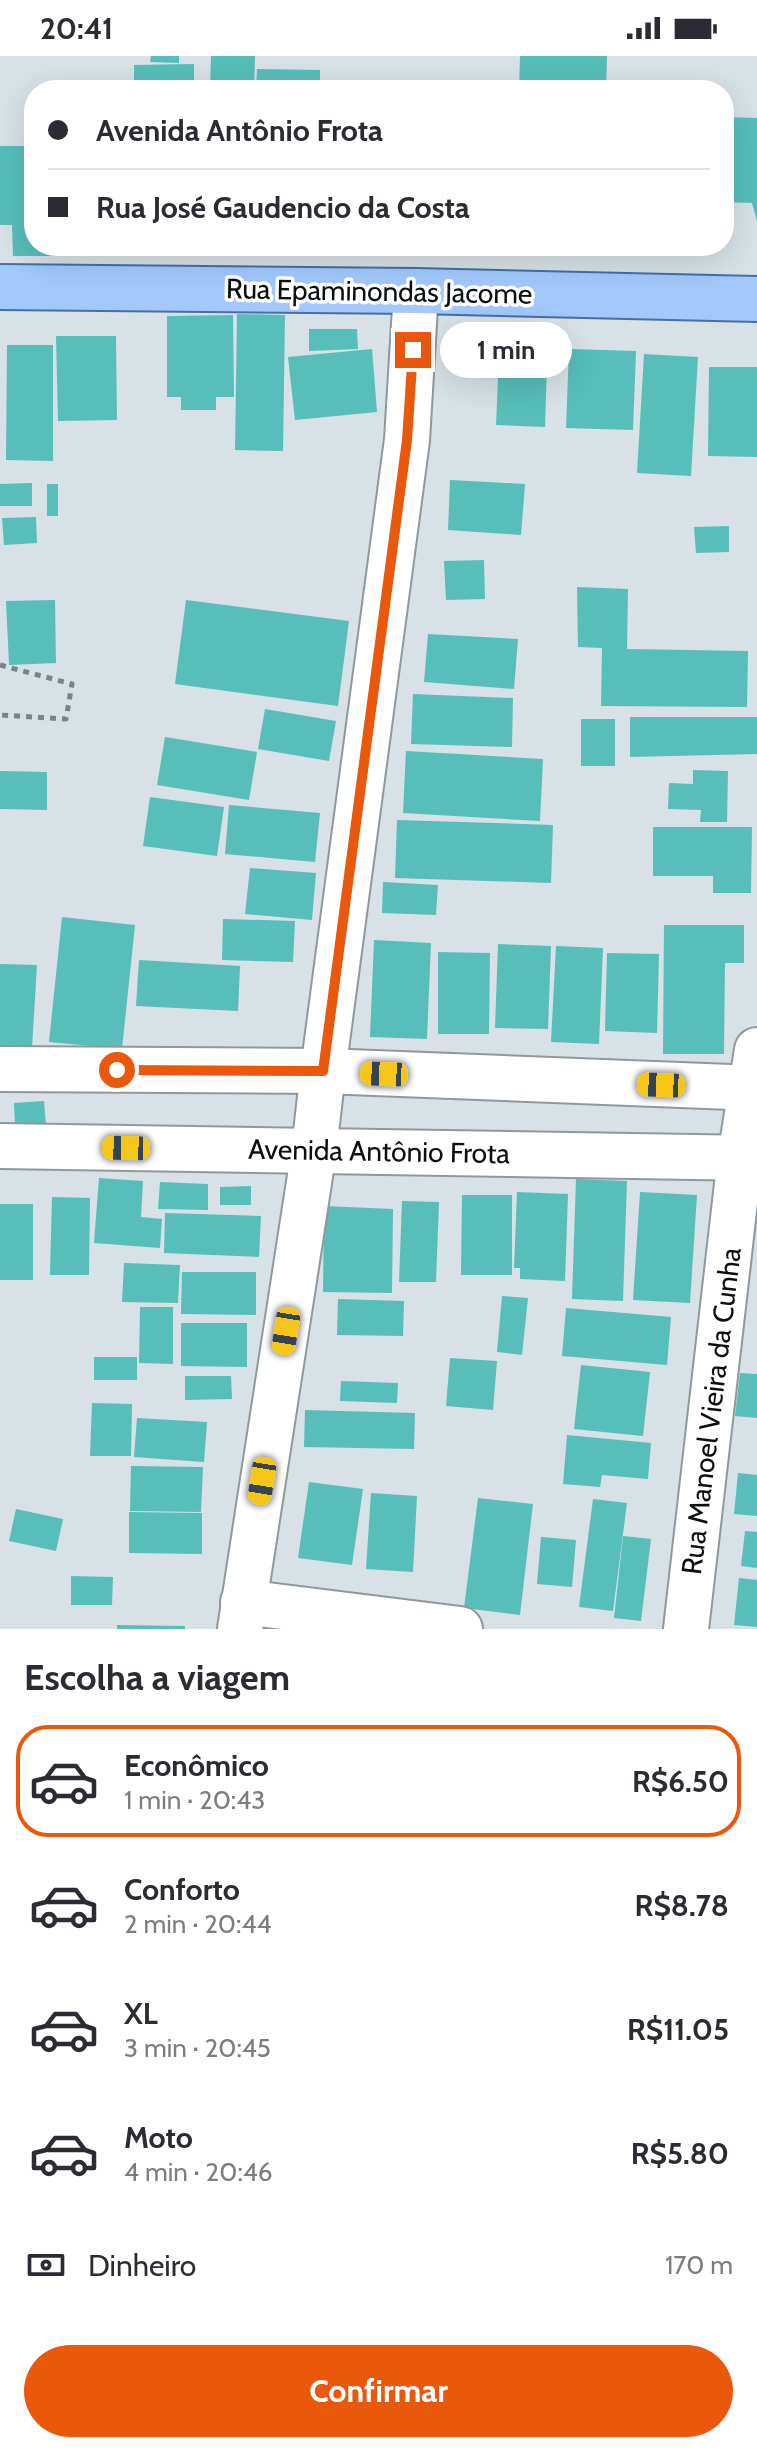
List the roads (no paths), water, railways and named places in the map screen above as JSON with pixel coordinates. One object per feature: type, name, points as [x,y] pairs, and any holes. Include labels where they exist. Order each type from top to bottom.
[{"type":"main road","name":"Rua Epaminondas Jacome","points":[[0,287],[416,291],[757,299]]},
{"type":"street","points":[[416,291],[407,440],[314,1150],[242,1615],[460,1629]]},
{"type":"street","points":[[0,1069],[756,1076]]},
{"type":"street","name":"Rua Manoel Vieira da Cunha","points":[[686,1629],[749,1158],[756,1076]]},
{"type":"street","name":"Avenida Antônio Frota","points":[[0,1146],[749,1158]]}]
